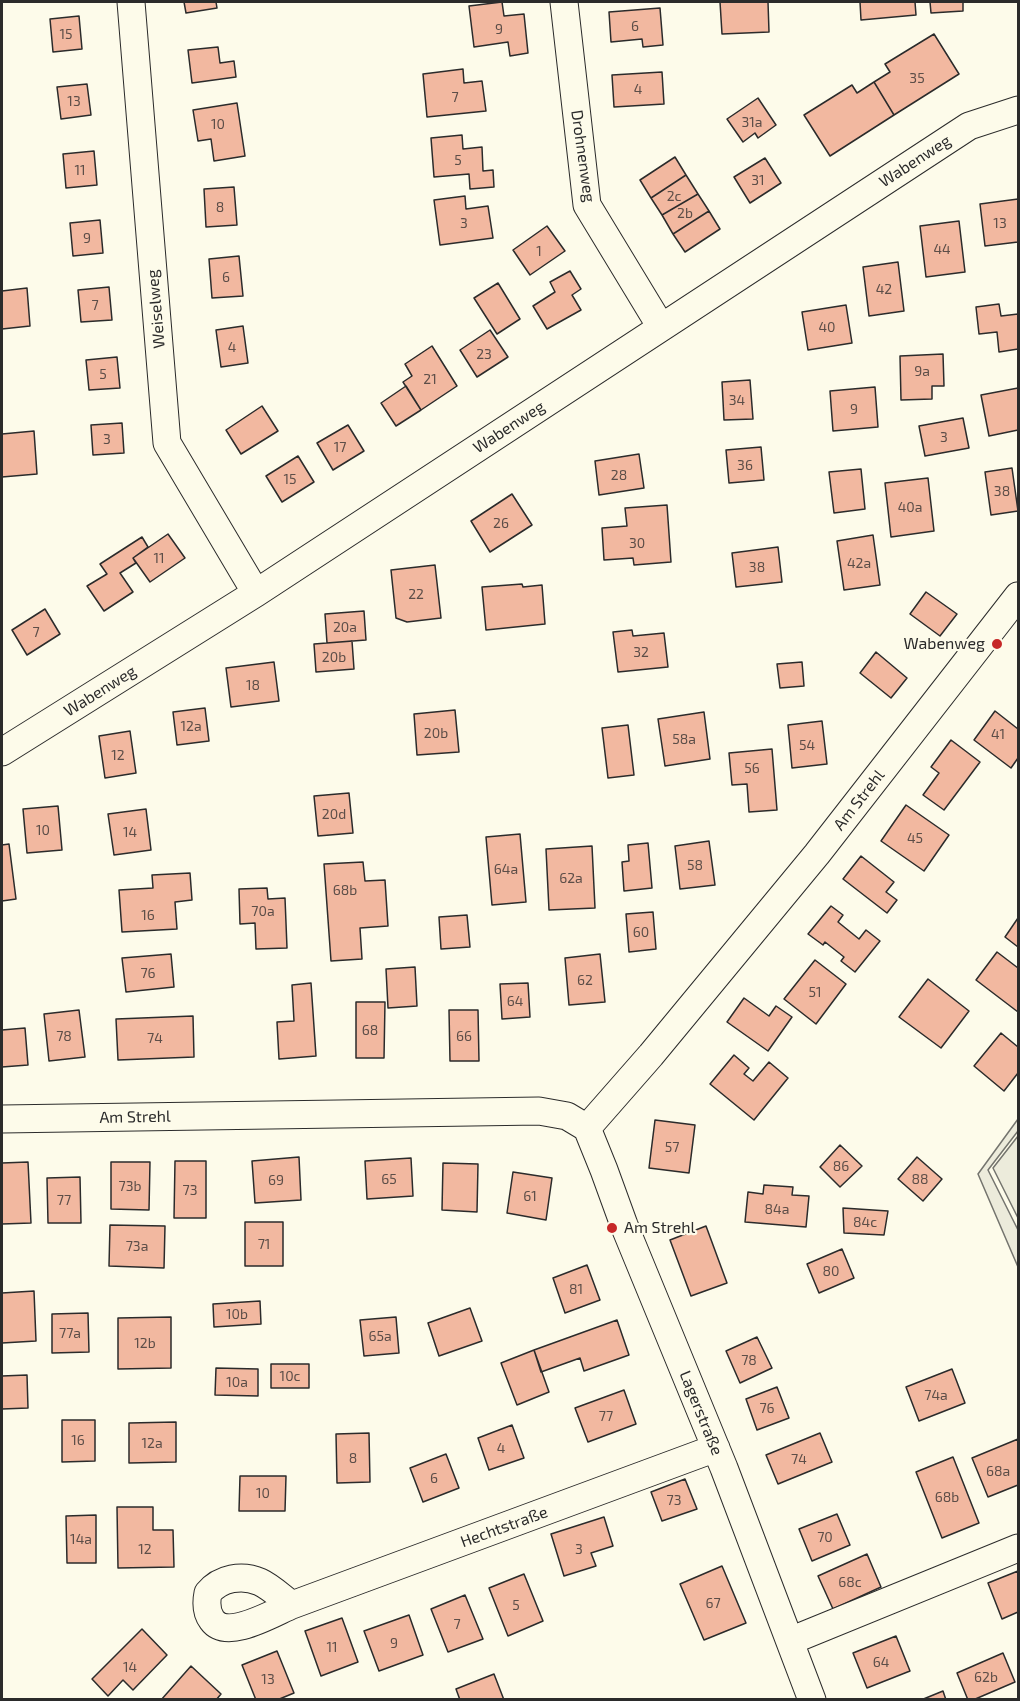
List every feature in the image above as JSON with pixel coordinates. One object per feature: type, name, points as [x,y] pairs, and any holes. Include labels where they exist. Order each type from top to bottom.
[{"type":"street","name":"Weiselweg","points":[[131,2],[167,443],[256,593]]},
{"type":"street","name":"Drohnenweg","points":[[564,2],[587,205],[661,327]]},
{"type":"street","name":"Wabenweg","points":[[2,752],[256,593],[969,126],[1018,110]]},
{"type":"street","name":"Am Strehl","points":[[2,1119],[539,1111],[567,1116],[587,1128],[651,1055],[817,854],[1018,596]]},
{"type":"street","name":"Lagerstraße","points":[[587,1128],[624,1225],[716,1448],[812,1700]]},
{"type":"street","name":"Hechtstraße","points":[[292,1605],[716,1448]]},
{"type":"street","points":[[790,1641],[1018,1548]]},
{"type":"shaded area","points":[[1018,1119],[1018,1131],[988,1170],[1018,1230],[1018,1267],[978,1174]]},
{"type":"shaded area","points":[[1018,1136],[1018,1218],[993,1168]]},
{"type":"building","points":[[184,2],[216,2],[217,8],[186,13]]},
{"type":"building","points":[[502,2],[504,16],[524,14],[528,53],[510,56],[508,42],[474,47],[469,6]]},
{"type":"building","points":[[720,2],[768,2],[769,32],[722,34]]},
{"type":"building","points":[[860,2],[915,2],[916,15],[861,20]]},
{"type":"building","points":[[930,2],[963,2],[963,11],[931,13]]},
{"type":"building","points":[[660,8],[663,45],[643,47],[642,39],[611,42],[609,12]]},
{"type":"building","points":[[79,16],[82,49],[53,52],[50,19]]},
{"type":"building","points":[[934,34],[959,74],[894,115],[874,82],[890,72],[885,64]]},
{"type":"building","points":[[218,47],[220,63],[234,61],[236,77],[192,83],[188,50]]},
{"type":"building","points":[[463,69],[464,83],[482,81],[486,111],[427,117],[423,74]]},
{"type":"building","points":[[662,72],[664,104],[614,107],[612,75]]},
{"type":"building","points":[[874,82],[894,115],[830,156],[804,115],[852,85],[857,93]]},
{"type":"building","points":[[87,84],[91,115],[61,119],[57,87]]},
{"type":"building","points":[[758,98],[776,125],[758,138],[755,133],[743,142],[727,119]]},
{"type":"building","points":[[237,103],[245,156],[214,161],[211,139],[198,141],[193,110]]},
{"type":"building","points":[[462,135],[463,149],[482,147],[483,171],[493,170],[494,187],[470,189],[469,174],[434,177],[431,138]]},
{"type":"building","points":[[94,151],[97,185],[66,188],[63,154]]},
{"type":"building","points":[[675,157],[686,175],[651,198],[640,180]]},
{"type":"building","points":[[765,158],[781,183],[750,203],[734,177]]},
{"type":"building","points":[[686,175],[698,194],[662,215],[651,198]]},
{"type":"building","points":[[234,187],[237,225],[206,227],[204,189]]},
{"type":"building","points":[[698,194],[709,211],[673,234],[662,215]]},
{"type":"building","points":[[465,196],[466,209],[488,206],[493,238],[440,245],[434,200]]},
{"type":"building","points":[[1018,199],[1018,242],[985,246],[980,204]]},
{"type":"building","points":[[709,211],[720,229],[685,252],[673,234]]},
{"type":"building","points":[[100,220],[103,253],[73,256],[70,223]]},
{"type":"building","points":[[959,221],[965,272],[926,277],[920,226]]},
{"type":"building","points":[[547,226],[565,251],[530,275],[513,250]]},
{"type":"building","points":[[239,256],[243,296],[212,298],[209,259]]},
{"type":"building","points":[[898,262],[904,311],[869,316],[863,267]]},
{"type":"building","points":[[570,271],[581,289],[572,295],[581,310],[547,329],[533,306],[555,292],[550,282]]},
{"type":"building","points":[[498,283],[520,319],[497,334],[474,298]]},
{"type":"building","points":[[109,287],[112,320],[81,322],[78,290]]},
{"type":"building","points":[[27,288],[30,326],[2,329],[2,291]]},
{"type":"building","points":[[999,304],[1001,316],[1018,314],[1018,349],[999,352],[997,332],[979,334],[976,307]]},
{"type":"building","points":[[846,305],[852,343],[808,350],[802,312]]},
{"type":"building","points":[[243,326],[248,363],[221,367],[216,330]]},
{"type":"building","points":[[490,330],[508,357],[477,377],[460,350]]},
{"type":"building","points":[[432,346],[457,386],[421,410],[403,382],[412,376],[405,364]]},
{"type":"building","points":[[943,354],[944,386],[932,386],[932,399],[901,400],[900,356]]},
{"type":"building","points":[[117,357],[120,388],[89,390],[86,360]]},
{"type":"building","points":[[750,380],[753,419],[724,420],[722,382]]},
{"type":"building","points":[[406,386],[421,410],[396,426],[381,403]]},
{"type":"building","points":[[875,387],[878,427],[833,431],[830,391]]},
{"type":"building","points":[[1018,388],[1018,430],[989,436],[981,395]]},
{"type":"building","points":[[262,406],[278,431],[241,454],[226,430]]},
{"type":"building","points":[[963,418],[969,448],[925,456],[919,426]]},
{"type":"building","points":[[122,423],[124,453],[93,455],[91,425]]},
{"type":"building","points":[[348,425],[364,451],[333,470],[317,443]]},
{"type":"building","points":[[34,431],[37,474],[2,477],[2,434]]},
{"type":"building","points":[[761,447],[764,480],[729,483],[726,450]]},
{"type":"building","points":[[639,454],[644,488],[599,495],[595,461]]},
{"type":"building","points":[[298,456],[314,482],[282,502],[266,476]]},
{"type":"building","points":[[1012,468],[1018,511],[991,515],[985,472]]},
{"type":"building","points":[[861,469],[865,509],[834,513],[829,472]]},
{"type":"building","points":[[928,478],[934,531],[891,537],[885,483]]},
{"type":"building","points":[[512,494],[532,525],[490,552],[471,521]]},
{"type":"building","points":[[667,505],[671,562],[634,565],[633,558],[604,560],[602,528],[627,526],[625,508]]},
{"type":"building","points":[[168,534],[185,558],[150,582],[133,558]]},
{"type":"building","points":[[873,535],[880,585],[844,590],[837,541]]},
{"type":"building","points":[[142,537],[148,547],[133,558],[136,563],[120,573],[133,592],[104,611],[87,586],[107,574],[100,564]]},
{"type":"building","points":[[778,547],[782,582],[736,587],[732,553]]},
{"type":"building","points":[[435,565],[441,618],[407,622],[396,618],[391,570]]},
{"type":"building","points":[[522,584],[523,587],[542,585],[545,624],[486,630],[482,587]]},
{"type":"building","points":[[926,592],[957,614],[940,636],[910,614]]},
{"type":"building","points":[[45,609],[60,634],[27,655],[12,630]]},
{"type":"building","points":[[364,611],[366,640],[327,643],[325,614]]},
{"type":"building","points":[[632,630],[633,636],[664,633],[668,667],[618,672],[613,632]]},
{"type":"building","points":[[352,641],[354,669],[316,672],[314,644]]},
{"type":"building","points":[[876,652],[907,678],[891,698],[860,673]]},
{"type":"building","points":[[274,662],[279,701],[231,707],[226,668]]},
{"type":"building","points":[[802,662],[804,686],[780,688],[777,664]]},
{"type":"building","points":[[205,708],[209,741],[177,745],[173,712]]},
{"type":"building","points":[[455,710],[459,752],[417,755],[414,714]]},
{"type":"building","points":[[995,711],[1018,729],[1018,758],[1011,768],[974,740]]},
{"type":"building","points":[[704,712],[710,759],[665,766],[658,719]]},
{"type":"building","points":[[822,721],[827,764],[792,768],[788,725]]},
{"type":"building","points":[[628,725],[634,775],[608,778],[602,728]]},
{"type":"building","points":[[130,731],[136,773],[105,778],[99,736]]},
{"type":"building","points":[[951,740],[980,762],[944,810],[923,795],[939,773],[931,767]]},
{"type":"building","points":[[772,749],[777,810],[749,812],[747,784],[732,785],[729,753]]},
{"type":"building","points":[[349,793],[353,833],[318,836],[314,796]]},
{"type":"building","points":[[906,805],[949,835],[924,871],[881,841]]},
{"type":"building","points":[[58,806],[62,850],[27,853],[23,809]]},
{"type":"building","points":[[146,809],[151,850],[114,855],[108,814]]},
{"type":"building","points":[[520,834],[526,902],[492,905],[486,837]]},
{"type":"building","points":[[709,841],[715,885],[680,889],[675,846]]},
{"type":"building","points":[[648,843],[652,888],[624,891],[622,862],[629,861],[628,845]]},
{"type":"building","points":[[9,844],[16,899],[2,901],[2,845]]},
{"type":"building","points":[[592,846],[595,908],[549,910],[546,849]]},
{"type":"building","points":[[861,856],[894,882],[886,892],[897,900],[887,913],[843,879]]},
{"type":"building","points":[[363,862],[365,881],[385,880],[388,926],[360,928],[362,959],[331,961],[324,864]]},
{"type":"building","points":[[190,873],[192,900],[175,902],[177,929],[122,932],[119,890],[153,888],[152,875]]},
{"type":"building","points":[[267,888],[268,899],[285,898],[287,948],[256,949],[255,923],[240,924],[239,889]]},
{"type":"building","points":[[831,906],[843,915],[838,922],[859,939],[866,930],[880,941],[855,972],[841,961],[844,957],[825,942],[823,945],[808,934]]},
{"type":"building","points":[[653,912],[656,949],[629,952],[626,914]]},
{"type":"building","points":[[467,915],[470,947],[441,949],[439,917]]},
{"type":"building","points":[[1018,918],[1018,947],[1005,937]]},
{"type":"building","points":[[997,952],[1018,968],[1018,1012],[976,980]]},
{"type":"building","points":[[171,954],[174,987],[126,992],[122,958]]},
{"type":"building","points":[[600,954],[605,1002],[569,1005],[565,958]]},
{"type":"building","points":[[815,960],[846,984],[816,1024],[784,999]]},
{"type":"building","points":[[415,967],[417,1006],[388,1008],[386,969]]},
{"type":"building","points":[[928,979],[969,1011],[941,1048],[899,1017]]},
{"type":"building","points":[[311,983],[316,1056],[279,1059],[277,1022],[294,1021],[292,985]]},
{"type":"building","points":[[528,983],[530,1017],[502,1019],[500,984]]},
{"type":"building","points":[[744,998],[769,1016],[776,1006],[792,1017],[768,1051],[727,1022]]},
{"type":"building","points":[[356,1002],[385,1002],[384,1058],[356,1058]]},
{"type":"building","points":[[79,1010],[85,1057],[49,1061],[44,1014]]},
{"type":"building","points":[[449,1010],[478,1010],[479,1061],[450,1061]]},
{"type":"building","points":[[193,1016],[194,1057],[118,1060],[116,1019]]},
{"type":"building","points":[[25,1028],[28,1065],[2,1067],[2,1030]]},
{"type":"building","points":[[1001,1033],[1018,1047],[1018,1073],[1004,1091],[974,1066]]},
{"type":"building","points":[[734,1055],[749,1068],[744,1074],[753,1081],[769,1062],[788,1078],[754,1120],[710,1084]]},
{"type":"building","points":[[655,1120],[695,1125],[689,1173],[649,1168]]},
{"type":"building","points":[[840,1145],[862,1166],[840,1187],[820,1167]]},
{"type":"building","points":[[299,1157],[301,1200],[255,1203],[252,1161]]},
{"type":"building","points":[[917,1157],[942,1179],[923,1201],[898,1179]]},
{"type":"building","points":[[411,1158],[413,1196],[367,1199],[365,1161]]},
{"type":"building","points":[[175,1161],[206,1161],[206,1218],[174,1218]]},
{"type":"building","points":[[28,1162],[31,1223],[2,1224],[2,1163]]},
{"type":"building","points":[[111,1162],[150,1162],[149,1210],[111,1209]]},
{"type":"building","points":[[443,1163],[478,1164],[477,1212],[442,1210]]},
{"type":"building","points":[[513,1172],[552,1178],[546,1220],[507,1213]]},
{"type":"building","points":[[80,1177],[81,1223],[48,1223],[47,1178]]},
{"type":"building","points":[[764,1185],[793,1187],[792,1195],[809,1196],[806,1227],[745,1222],[748,1192],[763,1194]]},
{"type":"building","points":[[843,1208],[888,1211],[884,1235],[844,1233]]},
{"type":"building","points":[[245,1222],[283,1222],[283,1266],[245,1266]]},
{"type":"building","points":[[110,1225],[165,1226],[164,1268],[109,1266]]},
{"type":"building","points":[[706,1226],[727,1283],[691,1296],[670,1240]]},
{"type":"building","points":[[842,1249],[854,1278],[819,1293],[807,1264]]},
{"type":"building","points":[[587,1265],[600,1300],[565,1313],[553,1278]]},
{"type":"building","points":[[34,1291],[36,1341],[2,1343],[2,1293]]},
{"type":"building","points":[[260,1301],[261,1324],[214,1327],[213,1304]]},
{"type":"building","points":[[470,1308],[482,1341],[439,1356],[428,1323]]},
{"type":"building","points":[[88,1313],[89,1352],[52,1353],[52,1314]]},
{"type":"building","points":[[171,1317],[171,1368],[118,1369],[118,1318]]},
{"type":"building","points":[[396,1317],[399,1353],[364,1356],[360,1320]]},
{"type":"building","points":[[617,1320],[629,1355],[584,1371],[580,1358],[541,1372],[534,1350]]},
{"type":"building","points":[[757,1337],[772,1368],[740,1383],[726,1351]]},
{"type":"building","points":[[534,1350],[549,1392],[517,1405],[501,1363]]},
{"type":"building","points":[[271,1364],[309,1364],[309,1388],[271,1388]]},
{"type":"building","points":[[216,1368],[258,1369],[258,1396],[215,1395]]},
{"type":"building","points":[[952,1369],[965,1403],[919,1421],[906,1387]]},
{"type":"building","points":[[27,1375],[28,1408],[2,1409],[2,1376]]},
{"type":"building","points":[[777,1387],[789,1418],[757,1430],[746,1399]]},
{"type":"building","points":[[624,1390],[636,1424],[588,1442],[575,1408]]},
{"type":"building","points":[[62,1420],[95,1420],[95,1461],[62,1462]]},
{"type":"building","points":[[176,1422],[176,1462],[129,1463],[129,1423]]},
{"type":"building","points":[[512,1425],[524,1458],[489,1470],[478,1438]]},
{"type":"building","points":[[369,1433],[370,1482],[337,1483],[336,1434]]},
{"type":"building","points":[[820,1433],[832,1462],[778,1484],[766,1455]]},
{"type":"building","points":[[1018,1439],[1018,1485],[988,1497],[972,1458]]},
{"type":"building","points":[[446,1454],[459,1488],[423,1502],[410,1468]]},
{"type":"building","points":[[953,1457],[979,1523],[942,1538],[916,1472]]},
{"type":"building","points":[[240,1476],[286,1476],[285,1511],[239,1511]]},
{"type":"building","points":[[685,1479],[697,1509],[662,1521],[651,1492]]},
{"type":"building","points":[[117,1507],[153,1507],[153,1530],[173,1530],[174,1567],[118,1568]]},
{"type":"building","points":[[837,1514],[850,1545],[812,1561],[799,1529]]},
{"type":"building","points":[[96,1515],[96,1563],[67,1563],[66,1516]]},
{"type":"building","points":[[604,1517],[613,1546],[591,1553],[596,1566],[564,1576],[551,1534]]},
{"type":"building","points":[[867,1554],[881,1587],[833,1609],[818,1576]]},
{"type":"building","points":[[722,1566],[746,1623],[704,1640],[680,1584]]},
{"type":"building","points":[[1018,1571],[1018,1612],[1002,1619],[988,1583]]},
{"type":"building","points":[[524,1574],[543,1621],[508,1636],[489,1588]]},
{"type":"building","points":[[465,1595],[483,1639],[448,1652],[431,1609]]},
{"type":"building","points":[[409,1615],[423,1655],[379,1671],[364,1631]]},
{"type":"building","points":[[342,1618],[358,1662],[321,1676],[305,1631]]},
{"type":"building","points":[[142,1629],[167,1655],[133,1690],[123,1680],[108,1696],[92,1679]]},
{"type":"building","points":[[896,1636],[910,1671],[867,1688],[853,1653]]},
{"type":"building","points":[[277,1651],[294,1693],[277,1700],[256,1700],[242,1665]]},
{"type":"building","points":[[1003,1653],[1015,1682],[968,1700],[957,1673]]},
{"type":"building","points":[[191,1666],[221,1694],[216,1700],[161,1700]]},
{"type":"building","points":[[494,1674],[504,1700],[460,1700],[456,1689]]},
{"type":"building","points":[[943,1691],[946,1700],[921,1700]]},
{"type":"place","name":"Wabenweg","points":[[997,644]]},
{"type":"place","name":"Am Strehl","points":[[612,1228]]}]
